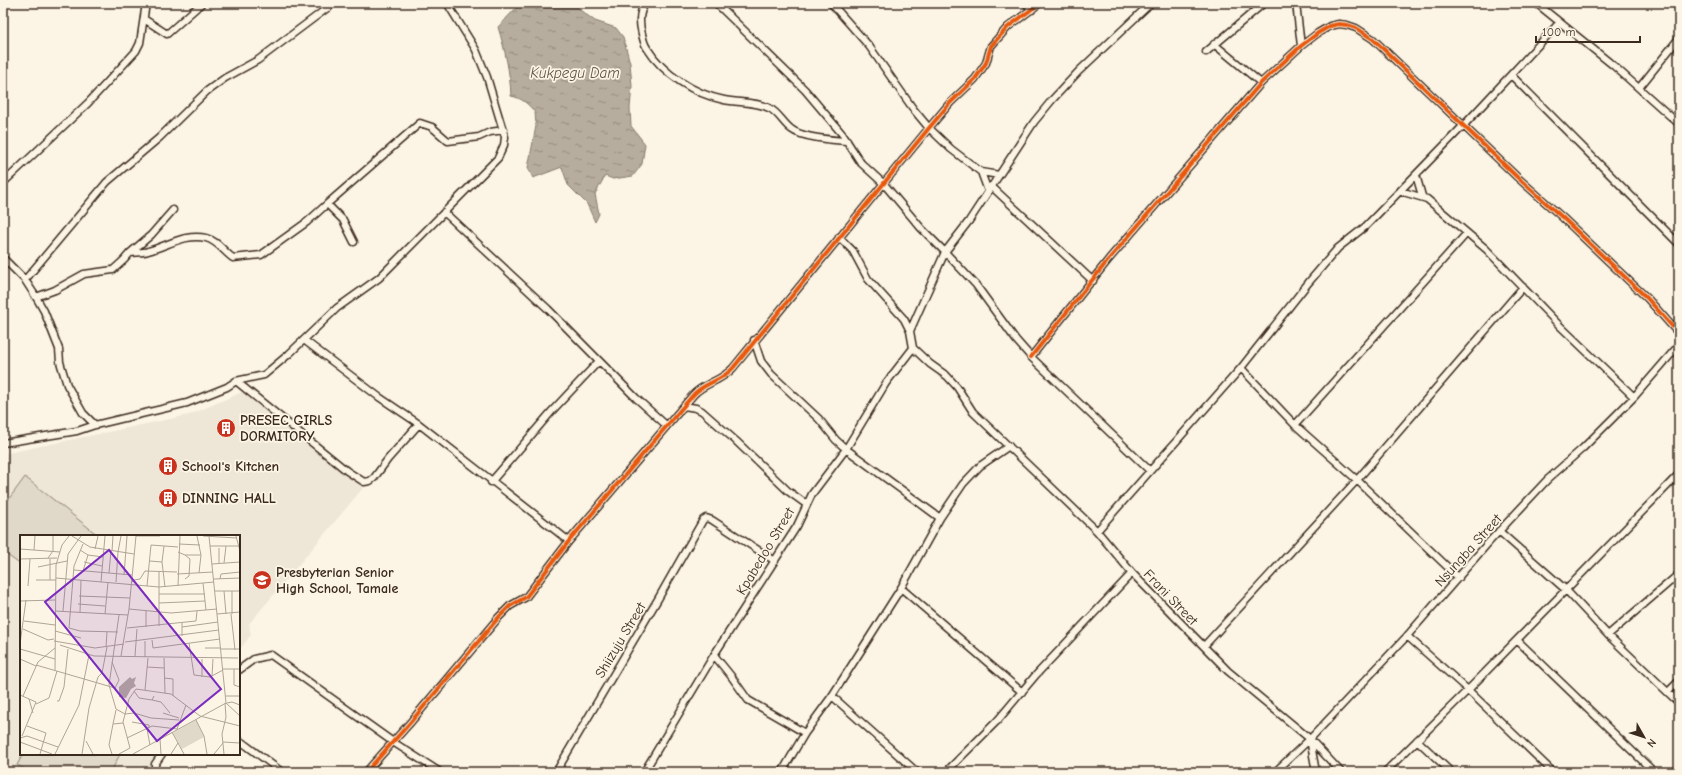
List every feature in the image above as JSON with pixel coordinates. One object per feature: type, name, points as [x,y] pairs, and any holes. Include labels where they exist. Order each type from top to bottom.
[{"type":"street","points":[[3,183],[88,102],[136,51],[140,43],[146,3]]},
{"type":"street","points":[[144,19],[167,34],[202,3]]},
{"type":"street","points":[[25,280],[107,182],[159,138],[207,91],[225,78],[258,60],[334,3]]},
{"type":"street","points":[[3,443],[77,431],[95,424],[187,403],[227,387],[236,381],[264,375],[304,340],[337,308],[379,278],[498,158],[504,145],[504,130],[480,59],[471,40],[447,3]]},
{"type":"street","points":[[646,3],[642,8],[639,23],[646,47],[657,62],[675,78],[701,93],[723,100],[768,108],[776,112],[791,129],[796,132],[820,138],[847,141]]},
{"type":"street","points":[[716,3],[805,90],[847,141],[861,163],[884,184],[921,228],[946,252],[976,285],[1016,340],[1031,357],[1150,471]]},
{"type":"street","points":[[831,3],[872,51],[914,110],[929,128],[951,149],[981,172],[989,188],[1093,281]]},
{"type":"street","points":[[1026,3],[1032,10]]},
{"type":"street","points":[[366,772],[507,609],[526,597],[569,541],[666,425],[699,389],[716,381],[728,373],[929,128],[950,104],[976,79],[986,63],[991,46],[1008,27],[1040,3]]},
{"type":"street","points":[[910,330],[946,252],[969,221],[989,188],[1034,122],[1079,70],[1151,3]]},
{"type":"street","points":[[1206,52],[1264,3]]},
{"type":"street","points":[[1296,3],[1301,46]]},
{"type":"street","points":[[1536,3],[1614,66],[1679,124]]},
{"type":"street","points":[[1097,531],[1241,368],[1338,248],[1366,226],[1464,125],[1559,23]]},
{"type":"street","points":[[1031,357],[1194,159],[1261,83],[1301,46],[1318,33],[1330,26],[1339,24],[1356,28],[1373,39],[1517,177],[1563,218],[1647,298],[1679,334]]},
{"type":"street","points":[[1639,88],[1679,38]]},
{"type":"street","points":[[1214,44],[1261,83]]},
{"type":"street","points":[[1511,75],[1679,244]]},
{"type":"street","points":[[130,253],[146,252],[169,245],[184,237],[206,238],[221,246],[226,253],[233,258],[262,255],[307,222],[420,123],[432,127],[448,141],[479,137],[490,132],[504,130]]},
{"type":"street","points":[[981,172],[998,175]]},
{"type":"street","points":[[1416,175],[1422,196]]},
{"type":"street","points":[[1400,191],[1422,196],[1486,249],[1559,325],[1634,397]]},
{"type":"street","points":[[327,204],[343,220],[354,242]]},
{"type":"street","points":[[36,297],[59,288],[84,274],[113,270],[151,235],[173,210]]},
{"type":"street","points":[[444,212],[531,293],[666,425]]},
{"type":"street","points":[[1295,425],[1467,233]]},
{"type":"street","points":[[839,237],[853,251],[864,273],[898,311],[910,330],[913,348],[930,364],[947,376],[957,387],[973,412],[1097,531],[1132,573]]},
{"type":"street","points":[[3,258],[25,280],[44,311],[59,349],[60,362],[67,385],[83,413],[95,424]]},
{"type":"street","points":[[1204,646],[1357,480],[1523,287]]},
{"type":"street","points":[[304,340],[379,398],[419,424],[491,482],[569,541]]},
{"type":"street","points":[[754,340],[757,354],[764,366],[819,419],[846,449],[940,518]]},
{"type":"street","name":"Nsungba Street","points":[[1275,772],[1310,739],[1407,636],[1499,531],[1560,467],[1583,448],[1634,397],[1679,345]]},
{"type":"street","name":"Kpabedoo Street","points":[[644,772],[714,655],[798,526],[806,504],[812,494],[846,449],[886,383],[913,348]]},
{"type":"street","points":[[491,482],[547,416],[599,361]]},
{"type":"street","points":[[1241,368],[1295,425],[1357,480],[1458,578]]},
{"type":"street","points":[[236,381],[347,471],[364,482],[370,481],[374,478],[388,459],[419,424]]},
{"type":"street","points":[[684,406],[696,408],[702,411],[788,491],[806,504]]},
{"type":"street","points":[[782,772],[805,733],[832,696],[902,588],[940,518],[963,484],[980,466],[1009,446]]},
{"type":"street","points":[[1385,772],[1468,690],[1679,474]]},
{"type":"street","name":"Shiizuju Street","points":[[556,772],[703,520],[706,518],[712,520],[775,561]]},
{"type":"street","points":[[1499,531],[1566,590],[1608,635],[1679,703]]},
{"type":"street","name":"Frani Street","points":[[946,772],[998,720],[1132,573],[1228,670],[1310,739],[1341,772]]},
{"type":"street","points":[[1608,635],[1679,574]]},
{"type":"street","points":[[902,588],[1022,692]]},
{"type":"street","points":[[1407,636],[1468,690],[1553,772]]},
{"type":"street","points":[[1517,640],[1654,772]]},
{"type":"street","points":[[240,669],[254,659],[271,655],[393,742],[440,772]]},
{"type":"street","points":[[714,655],[748,700],[805,733]]},
{"type":"street","points":[[1668,692],[1679,681]]},
{"type":"street","points":[[832,696],[917,772]]},
{"type":"street","points":[[1310,739],[1316,772]]},
{"type":"street","points":[[1417,740],[1450,772]]},
{"type":"street","points":[[240,741],[282,772]]},
{"type":"street","points":[[155,772],[155,764],[161,755]]},
{"type":"street","points":[[1676,772],[1679,769]]},
{"type":"shaded area","name":"Presbyterian Senior High School, Tamale","points":[[247,390],[363,488],[249,624],[251,635],[240,649],[240,535],[20,535],[20,755],[166,755],[155,772],[3,772],[3,454],[189,415]]},
{"type":"shaded area","points":[[25,477],[98,535],[20,535],[20,564],[3,552],[3,507]]},
{"type":"shaded area","points":[[22,755],[120,755],[111,772],[30,772],[17,765]]},
{"type":"water","name":"Kukpegu Dam","points":[[521,3],[573,3],[595,21],[616,28],[623,37],[630,63],[632,86],[630,108],[631,126],[645,144],[642,164],[633,176],[613,179],[605,176],[595,194],[599,214],[595,222],[587,204],[568,185],[562,167],[533,178],[528,168],[536,126],[535,112],[530,106],[518,98],[511,96],[507,61],[498,27]]},
{"type":"cycle path","points":[[366,772],[409,724],[499,617],[510,606],[526,597],[569,541],[694,394],[703,387],[728,373],[733,368],[929,128],[950,103],[975,79],[986,63],[991,46],[1008,27],[1040,3]]},
{"type":"cycle path","points":[[1031,357],[1109,259],[1261,83],[1301,46],[1318,33],[1330,26],[1339,24],[1356,28],[1373,39],[1517,177],[1563,218],[1647,298],[1679,334]]},
{"type":"place","name":"PRESEC GIRLS DORMITORY","points":[[226,428]]},
{"type":"place","name":"School's Kitchen","points":[[168,466]]},
{"type":"place","name":"DINNING HALL","points":[[168,498]]},
{"type":"place","name":"Presbyterian Senior High School, Tamale","points":[[262,580]]}]
